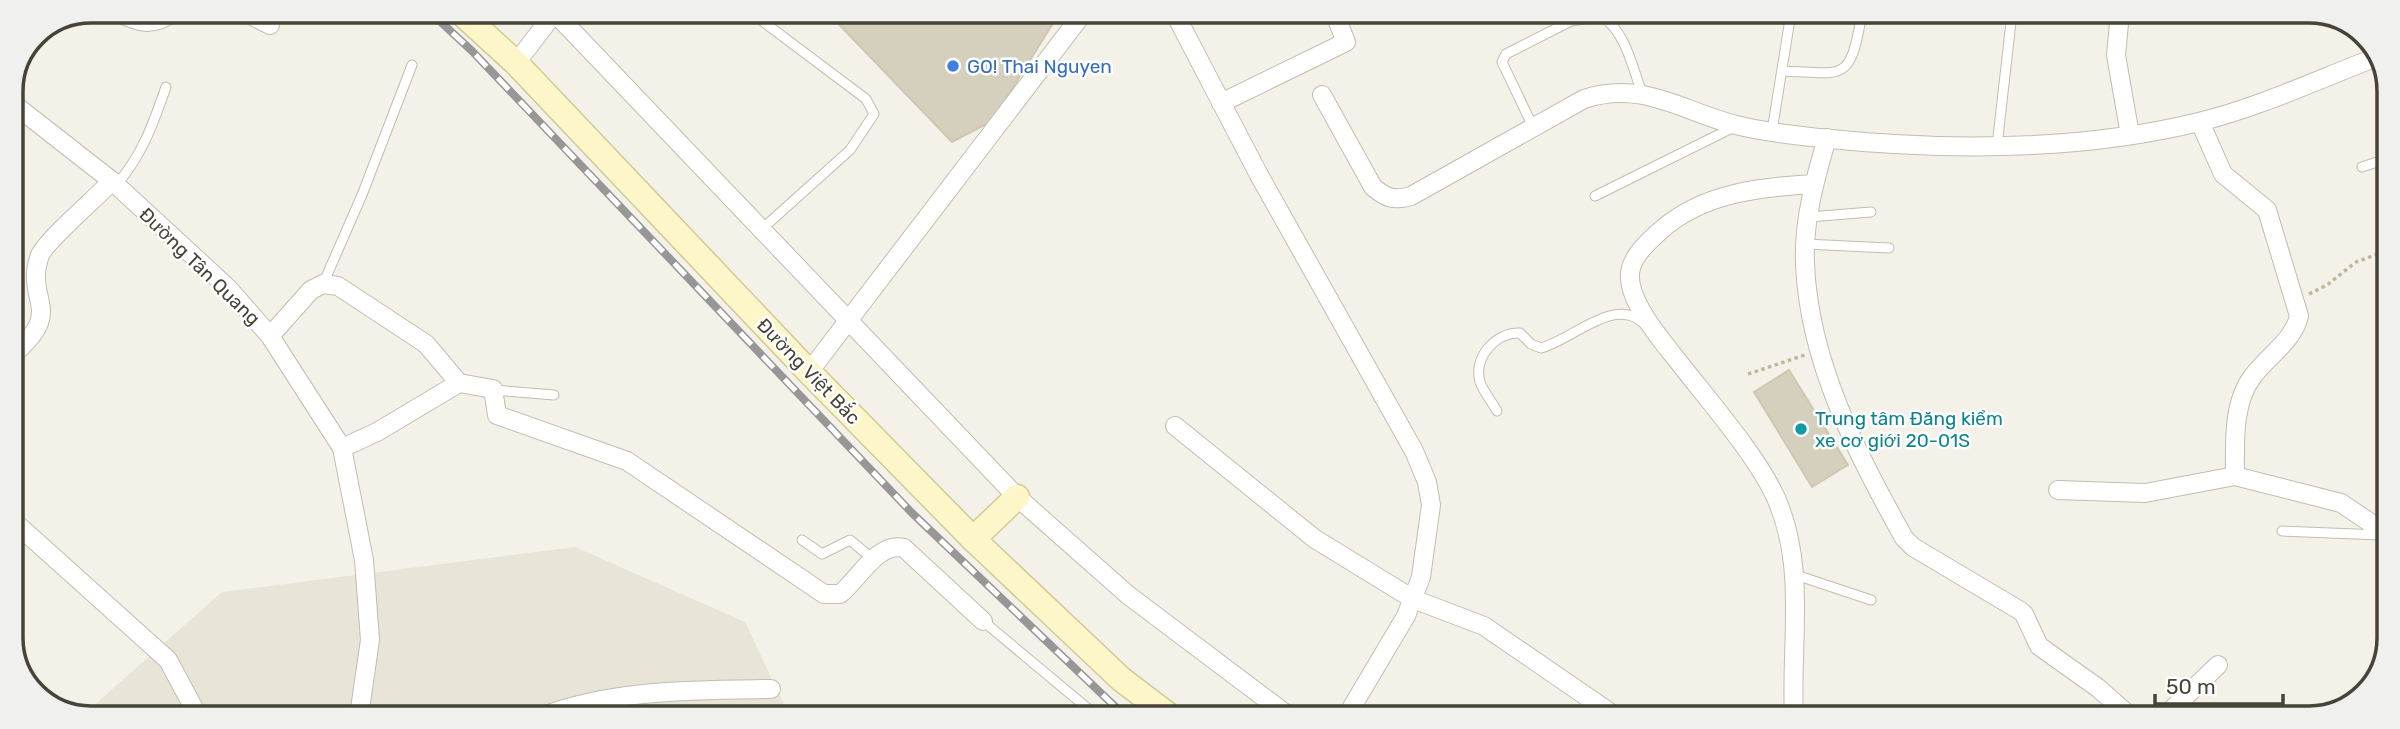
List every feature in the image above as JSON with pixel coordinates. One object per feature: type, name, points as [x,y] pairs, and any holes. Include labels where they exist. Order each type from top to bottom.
[{"type":"main road","name":"Đường Việt Bắc","points":[[472,23],[516,63],[809,372],[973,539],[1121,679],[1157,706]]},
{"type":"main road","points":[[973,539],[1017,497]]},
{"type":"street","points":[[266,23],[270,25]]},
{"type":"street","points":[[516,63],[547,23]]},
{"type":"street","points":[[565,23],[1017,497],[1128,596],[1275,706]]},
{"type":"street","points":[[809,372],[1076,23]]},
{"type":"street","points":[[1180,23],[1221,103],[1414,451],[1427,482],[1431,505],[1421,577],[1406,616],[1353,706]]},
{"type":"street","points":[[1221,103],[1346,42],[1338,23]]},
{"type":"street","points":[[2119,23],[2116,55],[2130,135]]},
{"type":"street","points":[[1322,95],[1373,187],[1385,197],[1398,200],[1411,196],[1584,99],[1603,93],[1642,93],[1737,126],[1772,131],[1826,138],[1997,148],[2130,135],[2200,122],[2369,60]]},
{"type":"street","name":"Đường Tân Quang","points":[[23,112],[114,183],[228,288],[270,336],[342,448],[364,560],[370,640],[360,706]]},
{"type":"street","points":[[2200,122],[2224,174],[2267,210],[2295,300],[2297,324],[2251,377],[2244,393],[2235,433],[2235,476]]},
{"type":"street","points":[[1826,138],[1814,184],[1805,244],[1810,309],[1838,406],[1866,469],[1904,538],[1933,560],[2019,610],[2039,646],[2118,706]]},
{"type":"street","points":[[23,346],[40,324],[43,304],[36,280],[41,253],[114,183]]},
{"type":"street","points":[[1794,706],[1796,575],[1775,496],[1729,426],[1657,334],[1640,305],[1630,278],[1633,261],[1646,244],[1667,225],[1717,200],[1763,187],[1814,184]]},
{"type":"street","points":[[270,336],[311,290],[323,284],[338,286],[426,344],[459,383]]},
{"type":"street","points":[[342,448],[377,432],[459,383],[488,386],[494,390],[497,415],[627,461],[824,594],[840,594],[890,548],[904,548],[983,621]]},
{"type":"street","points":[[1175,426],[1315,539],[1413,599],[1484,626],[1601,706]]},
{"type":"street","points":[[2058,490],[2145,494],[2235,476],[2341,503],[2377,528]]},
{"type":"street","points":[[23,530],[168,660],[193,706]]},
{"type":"street","points":[[2175,706],[2218,665]]},
{"type":"street","points":[[581,706],[616,696],[699,690],[771,690]]},
{"type":"lane","points":[[762,229],[850,150],[874,114],[866,99],[765,23]]},
{"type":"lane","points":[[1533,127],[1502,62],[1506,54],[1567,23]]},
{"type":"lane","points":[[1612,23],[1620,35],[1642,93]]},
{"type":"lane","points":[[1772,131],[1789,23]]},
{"type":"lane","points":[[1782,71],[1828,73],[1842,70],[1851,63],[1855,54],[1860,23]]},
{"type":"lane","points":[[1997,148],[2011,23]]},
{"type":"lane","points":[[323,284],[362,195],[412,65]]},
{"type":"lane","points":[[114,183],[134,164],[148,138],[166,87]]},
{"type":"lane","points":[[1595,197],[1737,126]]},
{"type":"lane","points":[[2362,167],[2377,162]]},
{"type":"lane","points":[[1808,217],[1871,212]]},
{"type":"lane","points":[[1805,244],[1889,248]]},
{"type":"lane","points":[[1497,411],[1480,382],[1482,355],[1496,340],[1509,333],[1520,333],[1531,344],[1541,348],[1626,312],[1657,334]]},
{"type":"lane","points":[[494,390],[554,395]]},
{"type":"lane","points":[[2282,531],[2377,535]]},
{"type":"lane","points":[[802,540],[822,554],[850,540],[874,560]]},
{"type":"lane","points":[[1796,575],[1871,600]]},
{"type":"lane","points":[[983,621],[1085,706]]},
{"type":"path","points":[[2295,300],[2328,285],[2356,262],[2377,254]]},
{"type":"path","points":[[1748,374],[1820,350]]},
{"type":"shaded area","points":[[575,547],[745,622],[785,706],[93,706],[222,592]]},
{"type":"building","name":"GO! Thai Nguyen","points":[[838,23],[1053,23],[992,121],[952,142]]},
{"type":"building","name":"Trung tâm Đăng kiểm xe cơ giới 20-01S","points":[[1789,370],[1848,465],[1812,487],[1754,392]]},
{"type":"railway","points":[[442,23],[472,51],[912,513],[1114,706]]},
{"type":"place","name":"GO! Thai Nguyen","points":[[953,66]]},
{"type":"place","name":"Trung tâm Đăng kiểm xe cơ giới 20-01S","points":[[1801,429]]}]
